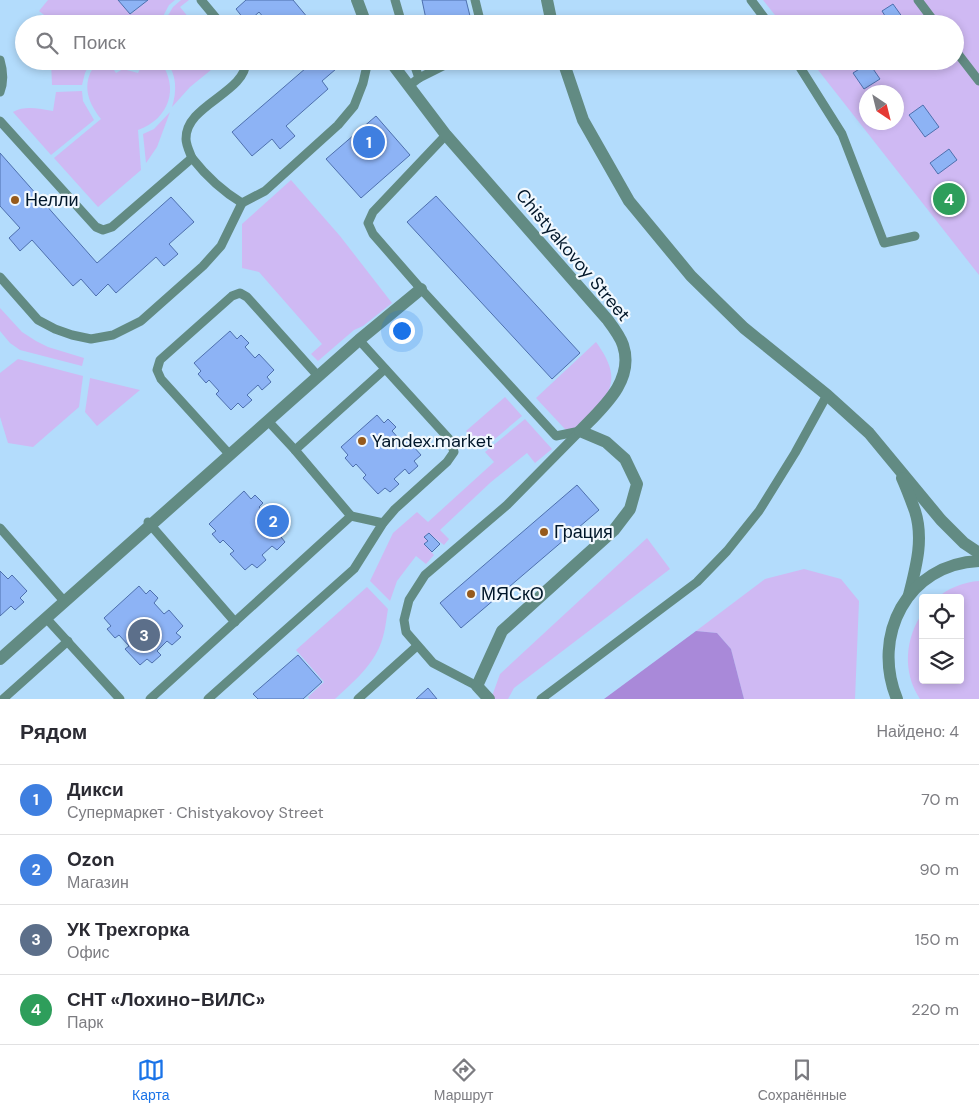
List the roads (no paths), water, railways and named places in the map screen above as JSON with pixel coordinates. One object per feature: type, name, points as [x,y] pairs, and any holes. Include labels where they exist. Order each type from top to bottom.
[{"type":"street","points":[[356,0],[362,15]]},
{"type":"street","points":[[547,0],[550,15]]},
{"type":"street","name":"Chistyakovoy Street","points":[[400,70],[414,82],[446,135],[607,319],[624,346],[626,363],[621,382],[610,400],[580,431]]},
{"type":"street","points":[[566,70],[583,120],[629,201],[691,276],[744,328],[827,395],[869,433],[941,520],[964,542],[979,553]]},
{"type":"street","points":[[0,659],[125,543],[230,455],[358,340],[421,289]]},
{"type":"street","points":[[489,699],[476,686],[502,631],[614,530],[630,509],[637,484],[625,459],[606,442],[580,431]]},
{"type":"street","points":[[899,469],[916,513],[919,538],[918,560],[909,596]]},
{"type":"street","points":[[897,699],[888,671],[888,647],[893,623],[909,596],[936,573],[953,565],[979,561]]},
{"type":"lane","points":[[201,0],[214,15]]},
{"type":"lane","points":[[395,0],[399,15]]},
{"type":"lane","points":[[475,0],[479,15]]},
{"type":"lane","points":[[751,0],[762,15]]},
{"type":"lane","points":[[918,0],[929,15]]},
{"type":"lane","points":[[0,60],[2,67],[2,87],[0,92]]},
{"type":"lane","points":[[964,62],[979,81]]},
{"type":"lane","points":[[242,204],[223,192],[206,176],[192,158],[186,140],[189,127],[197,115],[241,77],[245,70]]},
{"type":"lane","points":[[0,277],[38,320],[72,336],[91,339],[113,335],[140,321],[184,285],[221,246],[242,204],[265,191],[338,125],[354,106],[366,70]]},
{"type":"lane","points":[[413,70],[414,82],[436,70]]},
{"type":"lane","points":[[802,70],[842,134],[884,243],[915,236]]},
{"type":"lane","points":[[0,121],[96,227],[103,230],[112,227],[192,158]]},
{"type":"lane","points":[[446,135],[373,212],[368,223],[373,234],[421,289],[556,436],[580,431]]},
{"type":"lane","points":[[230,455],[161,379],[157,370],[160,360],[232,296],[240,292],[247,297],[318,376]]},
{"type":"lane","points":[[208,699],[354,569],[383,523],[395,509],[447,462],[454,452],[450,440],[358,340]]},
{"type":"lane","points":[[295,450],[385,369]]},
{"type":"lane","points":[[541,699],[697,582],[727,550],[759,511],[795,453],[827,395]]},
{"type":"lane","points":[[268,421],[351,516],[383,523]]},
{"type":"lane","points":[[476,686],[433,663],[406,632],[404,620],[409,600],[425,575],[507,505],[580,431]]},
{"type":"lane","points":[[150,699],[351,516]]},
{"type":"lane","points":[[148,523],[235,622]]},
{"type":"lane","points":[[0,528],[64,601]]},
{"type":"lane","points":[[46,618],[120,699]]},
{"type":"lane","points":[[3,699],[68,642]]},
{"type":"lane","points":[[358,699],[417,646]]},
{"type":"place","name":"Дикси","points":[[369,142]]},
{"type":"place","name":"СНТ «Лохино-ВИЛС»","points":[[949,199]]},
{"type":"place","name":"Нелли","points":[[15,200]]},
{"type":"place","name":"Yandex.market","points":[[362,441]]},
{"type":"place","name":"Ozon","points":[[273,521]]},
{"type":"place","name":"Грация","points":[[544,532]]},
{"type":"place","name":"МЯСкО","points":[[471,594]]},
{"type":"place","name":"УК Трехгорка","points":[[144,635]]}]
